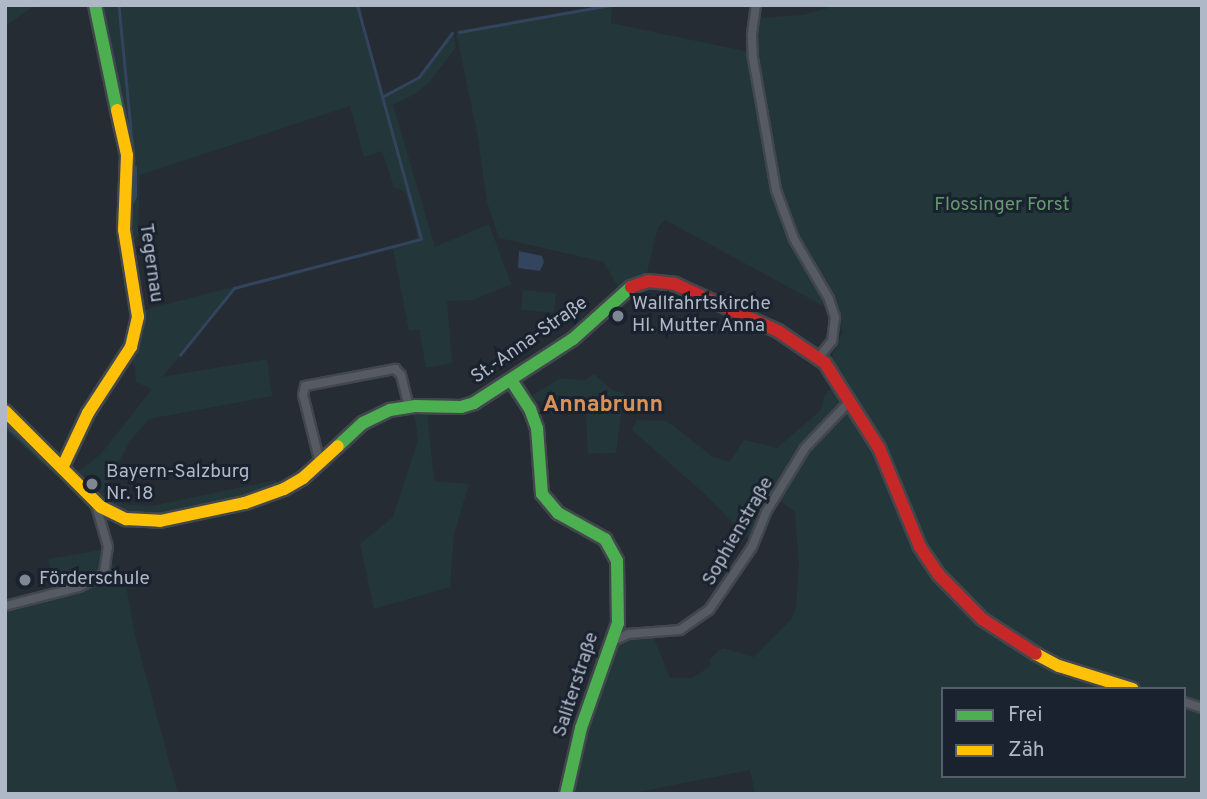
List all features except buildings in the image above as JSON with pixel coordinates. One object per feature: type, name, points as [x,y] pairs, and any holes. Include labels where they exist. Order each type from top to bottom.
[{"type":"street","name":"Tegernau","points":[[62,468],[94,404],[131,347],[138,317],[124,230],[127,155],[95,5]]},
{"type":"street","points":[[756,5],[752,58],[776,190],[790,231],[829,299],[835,317],[832,341],[819,357]]},
{"type":"street","name":"St.-Anna-Straße","points":[[95,502],[120,517],[146,522],[264,497],[303,478],[363,424],[390,410],[409,406],[461,407],[482,399],[598,319],[627,289],[648,281],[675,284],[720,302],[778,331],[819,357],[838,380],[879,448],[920,547],[938,574],[962,600],[999,632],[1038,656],[1127,687]]},
{"type":"street","points":[[320,463],[303,395],[305,386],[395,369],[401,375],[409,406]]},
{"type":"street","name":"Saliterstraße","points":[[511,380],[530,409],[537,428],[542,494],[558,513],[600,535],[612,547],[618,571],[618,623],[581,728],[566,794]]},
{"type":"street","name":"Sophienstraße","points":[[613,641],[628,634],[680,630],[709,610],[752,547],[766,512],[805,448],[849,401]]},
{"type":"street","points":[[5,411],[95,502],[108,547],[104,574],[79,587],[5,606]]},
{"type":"street","points":[[618,623],[628,634]]},
{"type":"green space","points":[[5,5],[36,5],[5,26]]},
{"type":"green space","points":[[97,5],[358,5],[383,94],[419,77],[453,31],[456,47],[429,83],[393,105],[435,247],[489,224],[511,284],[473,300],[447,301],[452,363],[426,368],[419,329],[409,331],[393,249],[237,289],[162,377],[267,359],[272,396],[149,419],[130,441],[103,492],[123,504],[151,506],[276,480],[277,488],[258,496],[147,519],[109,508],[74,475],[101,454],[152,389],[136,382],[135,366],[127,359],[140,311],[417,239],[405,192],[394,187],[382,151],[364,157],[350,106],[140,175],[138,235],[134,241],[137,266],[133,269],[126,236],[127,178]]},
{"type":"green space","name":"Flossinger Forst","points":[[612,5],[611,23],[754,53],[757,18],[803,15],[838,5],[1202,5],[1202,794],[755,794],[750,770],[628,794],[568,794],[615,646],[620,641],[653,636],[670,678],[692,678],[711,666],[709,659],[723,648],[754,657],[791,620],[796,608],[799,564],[795,512],[774,496],[752,543],[706,495],[632,430],[637,420],[667,421],[713,457],[730,462],[744,440],[777,448],[820,411],[825,394],[837,386],[827,368],[843,331],[829,309],[665,220],[658,227],[646,277],[619,290],[604,262],[499,238],[487,202],[478,138],[456,31]]},
{"type":"green space","points":[[523,290],[556,293],[554,313],[521,310]]},
{"type":"green space","points":[[594,374],[612,390],[624,393],[616,453],[588,454],[585,397],[534,401],[533,395],[560,378],[585,380]]},
{"type":"green space","points":[[427,411],[434,481],[469,484],[454,534],[450,587],[374,609],[360,544],[393,517],[418,440],[414,412]]},
{"type":"green space","points":[[5,416],[63,475],[56,476],[5,430]]},
{"type":"green space","points":[[106,549],[103,568],[97,575],[54,590],[48,559]]},
{"type":"green space","points":[[113,563],[126,585],[135,635],[178,794],[5,794],[5,609],[89,587],[104,579]]},
{"type":"water","points":[[519,251],[542,256],[544,262],[540,271],[518,268]]},
{"type":"waterway","points":[[119,5],[134,161]]},
{"type":"waterway","points":[[180,355],[234,288],[421,239],[357,5]]},
{"type":"waterway","points":[[459,32],[610,5]]},
{"type":"waterway","points":[[382,97],[419,77],[452,33]]},
{"type":"waterway","points":[[130,206],[135,196],[135,167]]},
{"type":"waterway","points":[[5,424],[51,467]]},
{"type":"traffic: fast","points":[[95,5],[117,110]]},
{"type":"traffic: fast","points":[[338,446],[363,423],[390,410],[415,406],[461,407],[474,403],[573,339],[631,287]]},
{"type":"traffic: fast","points":[[511,380],[530,409],[537,428],[542,494],[558,513],[605,539],[617,561],[618,623],[581,728],[566,794]]},
{"type":"traffic: slow","points":[[62,468],[88,413],[131,347],[138,317],[124,230],[127,155],[117,110]]},
{"type":"traffic: slow","points":[[5,411],[101,507],[126,519],[160,521],[245,503],[284,489],[303,478],[338,446]]},
{"type":"traffic: slow","points":[[1036,654],[1059,666],[1127,687]]},
{"type":"traffic: jam","points":[[631,287],[648,281],[675,284],[778,331],[825,363],[879,448],[920,547],[938,574],[982,619],[1036,654]]},
{"type":"place","name":"Wallfahrtskirche Hl. Mutter Anna","points":[[618,316]]},
{"type":"place","name":"Bayern-Salzburg Nr. 18","points":[[92,484]]},
{"type":"place","name":"Förderschule","points":[[25,580]]},
{"type":"district","name":"Annabrunn","points":[[603,406]]}]
